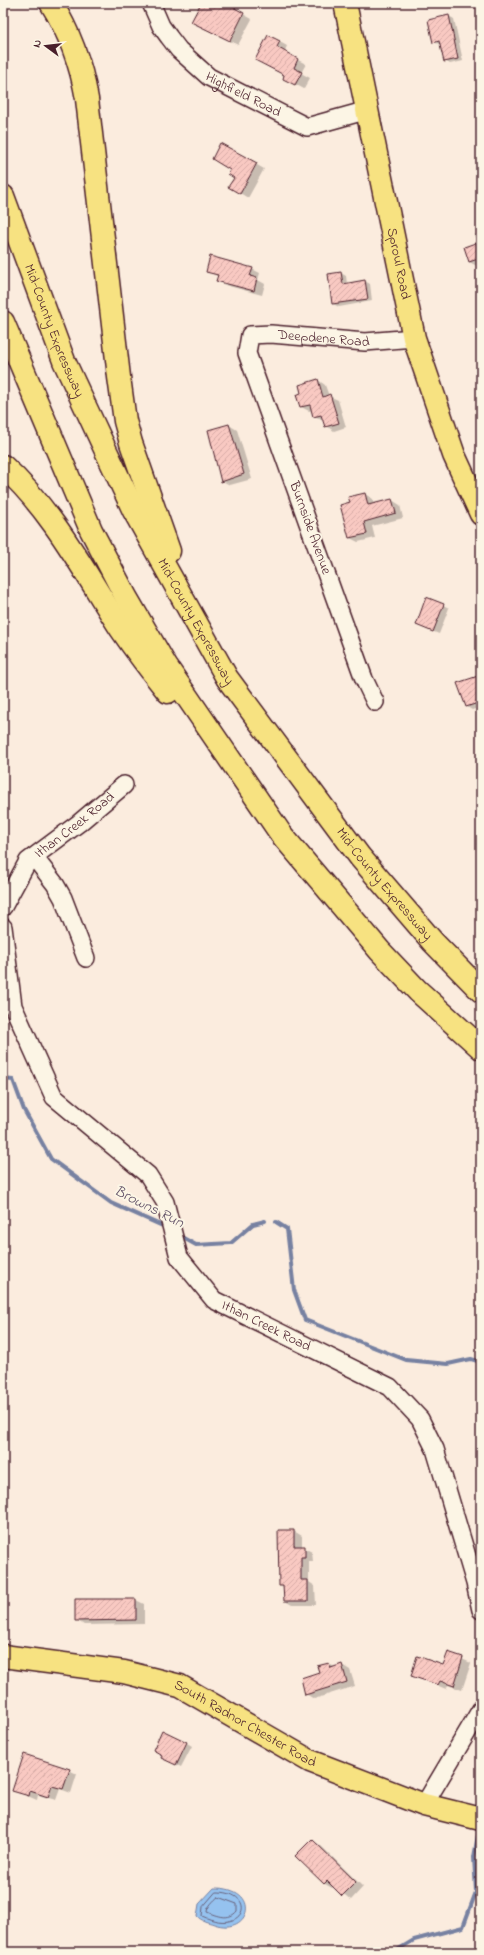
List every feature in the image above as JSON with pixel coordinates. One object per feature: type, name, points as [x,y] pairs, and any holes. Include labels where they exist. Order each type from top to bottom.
[{"type":"main road","points":[[51,3],[73,45],[83,77],[87,99],[119,383],[131,443],[166,544],[227,678]]},
{"type":"main road","name":"Sproul Road","points":[[345,3],[414,338],[454,455],[481,514]]},
{"type":"main road","name":"Mid-County Expressway","points":[[3,196],[64,361],[134,511],[227,678],[360,857],[433,942],[481,991]]},
{"type":"main road","points":[[3,322],[91,530],[126,597],[166,666],[281,834]]},
{"type":"main road","points":[[3,466],[16,478],[60,532],[141,657],[281,834],[380,951],[418,991],[481,1048]]},
{"type":"main road","name":"South Radnor Chester Road","points":[[3,1656],[124,1672],[180,1686],[310,1761],[424,1805],[481,1819]]},
{"type":"street","name":"Highfield Road","points":[[151,3],[161,26],[179,50],[209,77],[307,127],[368,110]]},
{"type":"street","name":"Deepdene Road","points":[[247,353],[250,335],[271,334],[365,342],[414,338]]},
{"type":"street","name":"Burnside Avenue","points":[[247,353],[364,679],[375,702]]},
{"type":"street","name":"Ithan Creek Road","points":[[3,907],[28,861],[79,823],[124,785]]},
{"type":"street","points":[[34,857],[55,884],[63,898],[86,958]]},
{"type":"street","name":"Ithan Creek Road","points":[[3,927],[4,950],[13,1006],[54,1097],[148,1175],[165,1202],[179,1257],[214,1300],[390,1387],[420,1418],[435,1449],[475,1583],[481,1610]]},
{"type":"street","points":[[424,1805],[481,1710]]},
{"type":"water","points":[[214,1888],[230,1890],[240,1895],[245,1902],[246,1910],[243,1918],[236,1924],[227,1926],[214,1924],[197,1916],[199,1904]]},
{"type":"building","points":[[201,3],[225,3],[244,13],[230,41],[191,22]]},
{"type":"building","points":[[449,15],[458,59],[444,62],[439,41],[433,43],[428,20]]},
{"type":"building","points":[[268,35],[280,41],[277,47],[298,59],[294,68],[302,72],[295,85],[283,79],[284,75],[255,60]]},
{"type":"building","points":[[220,143],[257,163],[240,194],[228,187],[234,178],[228,174],[230,170],[212,159]]},
{"type":"building","points":[[481,241],[481,258],[469,262],[464,247]]},
{"type":"building","points":[[210,256],[253,268],[250,276],[257,278],[254,291],[216,281],[218,275],[206,272]]},
{"type":"building","points":[[341,272],[343,284],[365,280],[368,299],[332,304],[328,274]]},
{"type":"building","points":[[318,379],[323,397],[330,394],[339,423],[325,427],[321,415],[313,417],[310,405],[300,407],[296,395],[301,393],[299,385]]},
{"type":"building","points":[[229,424],[244,474],[221,482],[208,430]]},
{"type":"building","points":[[365,493],[368,505],[392,499],[396,513],[364,522],[367,534],[349,538],[340,505],[350,502],[348,497]]},
{"type":"building","points":[[426,597],[444,604],[433,632],[416,625]]},
{"type":"building","points":[[481,675],[481,702],[466,707],[457,683]]},
{"type":"building","points":[[278,1530],[294,1530],[294,1546],[305,1546],[305,1557],[301,1557],[301,1580],[308,1580],[308,1601],[284,1601],[283,1586],[279,1586]]},
{"type":"building","points":[[75,1599],[136,1599],[136,1620],[75,1621]]},
{"type":"building","points":[[448,1652],[463,1657],[454,1686],[440,1681],[438,1685],[411,1676],[417,1656],[443,1665]]},
{"type":"building","points":[[329,1663],[331,1668],[342,1664],[347,1682],[305,1695],[301,1678],[319,1672],[317,1666]]},
{"type":"building","points":[[162,1730],[187,1742],[176,1765],[161,1758],[162,1755],[153,1750]]},
{"type":"building","points":[[24,1754],[70,1769],[63,1789],[52,1786],[48,1797],[30,1791],[29,1796],[12,1791]]},
{"type":"building","points":[[312,1839],[356,1882],[342,1896],[327,1881],[324,1884],[295,1856]]},
{"type":"waterway","name":"Browns Run","points":[[3,1079],[13,1080],[24,1110],[51,1159],[111,1203],[167,1228]]},
{"type":"waterway","name":"Browns Run","points":[[178,1235],[196,1245],[231,1243],[253,1224],[265,1221]]},
{"type":"waterway","name":"Browns Run","points":[[276,1222],[287,1229],[294,1290],[305,1320],[406,1360],[448,1364],[471,1359],[481,1362]]},
{"type":"waterway","points":[[394,1952],[414,1940],[463,1927],[476,1892],[474,1857],[480,1824]]}]
